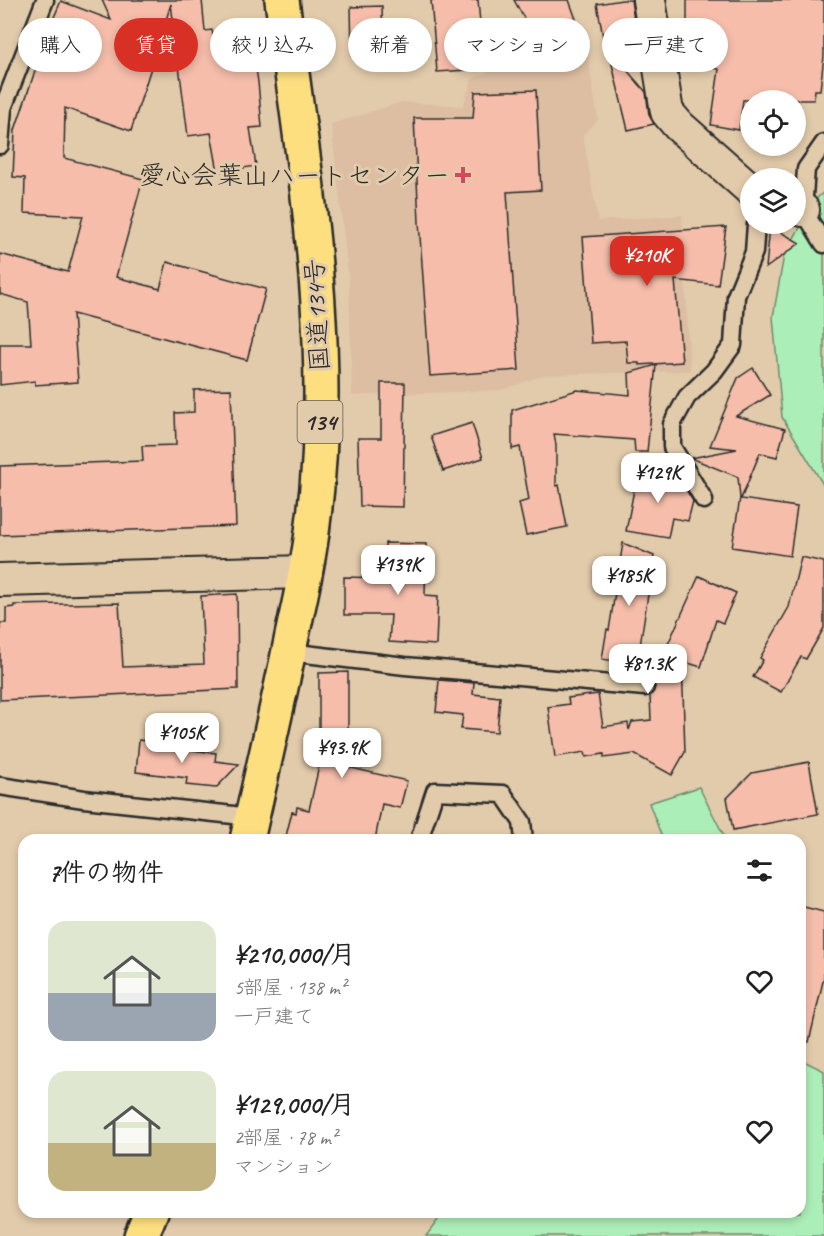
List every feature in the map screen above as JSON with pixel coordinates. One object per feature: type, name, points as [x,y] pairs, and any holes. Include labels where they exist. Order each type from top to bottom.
[{"type":"highway","name":"国道134号","points":[[250,828],[306,572],[314,524],[320,448],[318,279],[282,0]]},
{"type":"highway","points":[[141,1236],[148,1218]]},
{"type":"street","points":[[649,0],[667,112],[679,126],[740,180]]},
{"type":"street","points":[[0,580],[306,572]]},
{"type":"lane","points":[[0,145],[3,108],[45,0]]},
{"type":"lane","points":[[806,169],[824,143]]},
{"type":"lane","points":[[806,219],[824,244]]},
{"type":"lane","points":[[704,500],[672,447],[672,424],[687,397],[714,371],[733,345],[736,296],[754,252],[755,234]]},
{"type":"lane","points":[[289,652],[405,666],[645,687]]},
{"type":"lane","points":[[0,786],[250,828]]},
{"type":"lane","points":[[421,834],[435,791],[503,794],[522,822],[523,834]]},
{"type":"shaded area","name":"愛心会葉山ハートセンター","points":[[590,69],[598,120],[583,135],[598,221],[682,215],[690,371],[545,375],[502,390],[352,396],[349,281],[331,124],[402,102],[463,106],[472,79],[488,72],[590,72]]},
{"type":"green space","points":[[824,192],[824,486],[782,417],[773,317],[784,255],[796,234],[806,234],[806,217],[817,198]]},
{"type":"green space","points":[[699,787],[723,834],[661,834],[649,803]]},
{"type":"green space","points":[[806,1062],[824,1071],[824,1236],[426,1236],[440,1218],[806,1218]]},
{"type":"building","points":[[102,0],[202,0],[205,31],[210,30],[210,72],[256,72],[262,127],[250,128],[256,166],[218,172],[211,133],[188,136],[180,72],[198,72],[198,18],[173,18],[171,4],[167,18],[114,18],[114,72],[150,72],[131,131],[65,108],[64,158],[143,179],[116,277],[160,289],[167,262],[266,289],[247,360],[73,314],[78,382],[35,385],[35,381],[0,385],[0,344],[31,344],[28,302],[0,294],[0,254],[68,272],[83,216],[24,213],[25,178],[13,177],[15,130],[35,72],[102,72],[102,18],[54,18],[61,1],[111,20]]},
{"type":"building","points":[[431,0],[478,0],[480,18],[444,18],[444,72],[437,72]]},
{"type":"building","points":[[514,0],[569,0],[576,18],[524,18]]},
{"type":"building","points":[[631,0],[634,18],[602,18],[602,31],[597,4]]},
{"type":"building","points":[[687,0],[824,0],[824,56],[820,90],[815,90],[814,100],[806,100],[806,90],[740,90],[739,130],[711,125],[719,72],[728,72],[728,18],[687,18]]},
{"type":"building","points":[[382,6],[382,18],[351,18],[351,7]]},
{"type":"building","points":[[614,72],[628,72],[646,92],[649,115],[654,124],[628,130]]},
{"type":"building","points":[[536,90],[541,190],[507,192],[519,370],[430,376],[414,118],[473,118],[475,92]]},
{"type":"building","points":[[726,227],[718,285],[675,280],[682,362],[639,365],[639,363],[628,363],[626,341],[591,343],[583,237]]},
{"type":"building","points":[[769,234],[784,234],[800,243],[766,268]]},
{"type":"building","points":[[656,365],[647,452],[635,452],[634,440],[554,434],[556,486],[559,485],[567,527],[526,535],[519,503],[529,500],[520,447],[512,449],[512,410],[577,390],[630,395],[629,373]]},
{"type":"building","points":[[753,368],[770,395],[736,416],[785,429],[777,457],[760,453],[741,499],[797,507],[790,556],[732,547],[740,498],[738,477],[691,458],[737,449],[710,446],[738,378]]},
{"type":"building","points":[[381,383],[405,383],[403,507],[360,506],[358,438],[381,438]]},
{"type":"building","points":[[231,389],[236,526],[0,535],[0,466],[143,461],[142,446],[176,445],[175,413],[194,412],[194,390]]},
{"type":"building","points":[[472,423],[483,458],[443,471],[431,436]]},
{"type":"building","points":[[638,469],[678,477],[693,501],[688,521],[672,518],[668,538],[626,531]]},
{"type":"building","points":[[385,543],[426,544],[425,595],[438,596],[436,645],[389,642],[391,615],[344,615],[344,577],[384,578]]},
{"type":"building","points":[[623,543],[654,556],[637,665],[602,659]]},
{"type":"building","points":[[801,557],[824,562],[824,628],[806,659],[801,657],[781,692],[753,677],[763,660],[760,658],[789,607]]},
{"type":"building","points":[[699,576],[736,593],[723,623],[716,620],[701,667],[682,661],[685,752],[672,775],[634,754],[604,758],[604,754],[586,757],[585,752],[555,757],[548,707],[569,704],[568,698],[598,694],[603,727],[628,723],[629,730],[632,722],[651,720],[650,696],[655,687],[652,679]]},
{"type":"building","points":[[237,594],[238,689],[0,700],[0,623],[6,623],[6,608],[14,607],[14,605],[119,603],[123,667],[204,664],[201,596]]},
{"type":"building","points":[[348,672],[348,737],[343,766],[407,781],[400,808],[382,804],[376,834],[286,834],[292,812],[296,813],[297,807],[309,810],[322,753],[319,752],[319,673]]},
{"type":"building","points":[[439,680],[474,683],[473,694],[500,697],[497,732],[461,729],[463,715],[436,712]]},
{"type":"building","points":[[139,740],[216,753],[215,761],[239,764],[216,788],[186,785],[187,778],[136,772]]},
{"type":"building","points":[[809,762],[818,814],[733,830],[727,798],[752,773]]},
{"type":"building","points":[[806,908],[824,912],[824,977],[809,1042],[806,1042]]},
{"type":"place","name":"愛心会葉山ハートセンター","points":[[463,175]]}]
